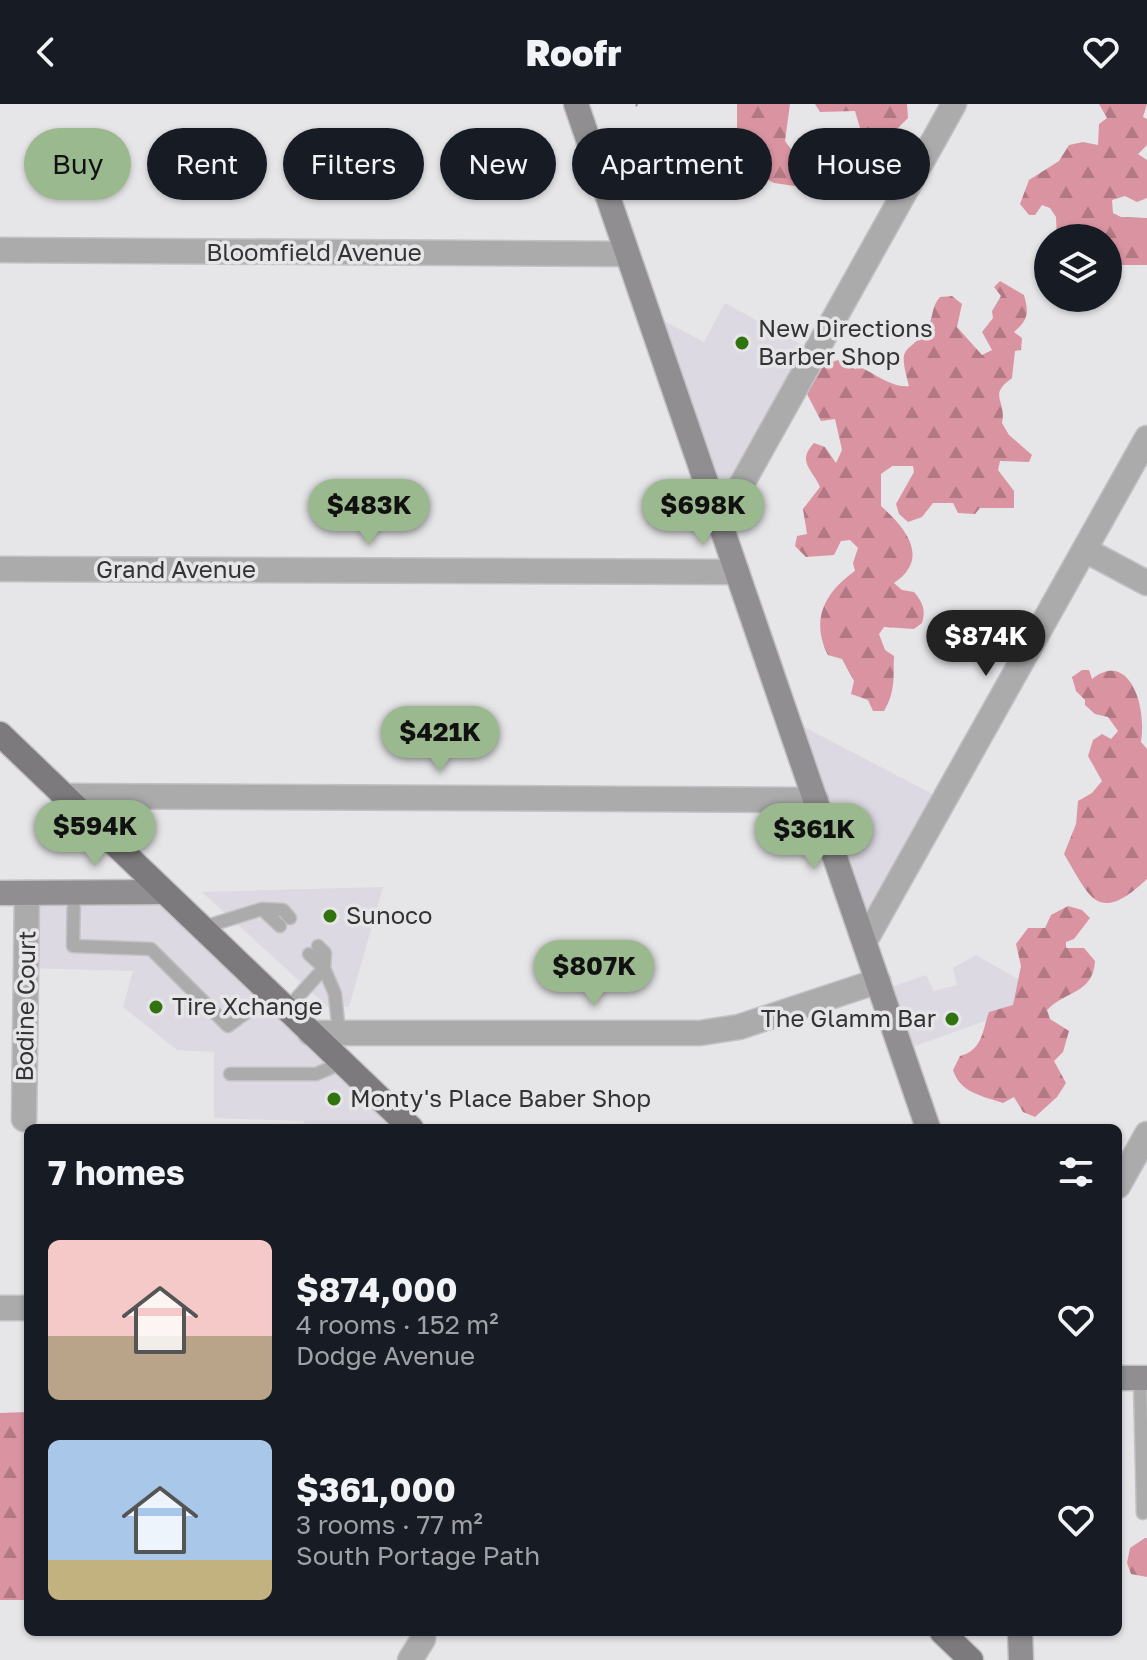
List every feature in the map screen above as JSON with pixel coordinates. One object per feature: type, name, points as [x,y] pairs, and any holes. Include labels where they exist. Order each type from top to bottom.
[{"type":"main road","points":[[580,107],[627,254],[927,1124]]},
{"type":"main road","points":[[0,734],[407,1124]]},
{"type":"main road","points":[[0,893],[163,892]]},
{"type":"main road","points":[[946,1636],[971,1660]]},
{"type":"main road","points":[[1020,1636],[1021,1660]]},
{"type":"street","points":[[720,523],[954,104]]},
{"type":"street","name":"Bloomfield Avenue","points":[[0,250],[627,254]]},
{"type":"street","points":[[865,941],[1147,438]]},
{"type":"street","points":[[1085,550],[1147,583]]},
{"type":"street","name":"Grand Avenue","points":[[0,569],[737,572]]},
{"type":"street","points":[[64,796],[816,800]]},
{"type":"street","name":"Bodine Court","points":[[24,1119],[27,893]]},
{"type":"street","points":[[310,1033],[700,1033],[739,1027],[878,981]]},
{"type":"street","points":[[1122,1179],[1147,1134]]},
{"type":"street","points":[[0,1308],[24,1308]]},
{"type":"street","points":[[410,1660],[423,1636]]},
{"type":"lane","points":[[74,893],[73,946],[151,949],[228,1026],[278,1002],[324,968]]},
{"type":"lane","points":[[201,928],[262,909],[285,922]]},
{"type":"lane","points":[[314,950],[325,953],[324,968],[335,994],[339,1033]]},
{"type":"lane","points":[[230,1074],[316,1074],[342,1063]]},
{"type":"lane","points":[[1135,1378],[1143,1513]]},
{"type":"shaded area","points":[[725,303],[815,352],[720,523],[647,312],[704,342]]},
{"type":"shaded area","points":[[787,718],[942,799],[865,941]]},
{"type":"shaded area","points":[[383,887],[349,1007],[328,1007],[202,892]]},
{"type":"shaded area","points":[[163,892],[407,1124],[304,1124],[304,1121],[214,1118],[214,1052],[177,1050],[123,1007],[133,971],[27,968],[27,893]]},
{"type":"shaded area","points":[[976,955],[1027,984],[1015,1010],[902,1051],[882,990],[926,975],[934,991],[957,985],[953,968]]},
{"type":"green space","points":[[737,104],[790,104],[785,141],[788,145],[788,185],[772,182],[772,128],[737,128]]},
{"type":"green space","points":[[815,104],[907,104],[908,118],[898,128],[860,128],[855,111],[820,112]]},
{"type":"green space","points":[[1099,104],[1147,104],[1143,117],[1147,119],[1147,145],[1138,154],[1147,160],[1147,198],[1137,202],[1125,196],[1112,200],[1113,213],[1121,217],[1147,218],[1147,265],[1122,265],[1122,224],[1056,224],[1050,208],[1042,205],[1035,215],[1029,215],[1020,204],[1029,180],[1059,161],[1069,145],[1083,142],[1098,145],[1099,124],[1107,118]]},
{"type":"green space","points":[[1000,281],[1024,295],[1027,311],[1025,320],[1014,332],[1022,338],[1021,350],[1015,351],[1012,378],[999,394],[1002,423],[1009,435],[1032,455],[1029,462],[1000,461],[998,470],[1014,491],[1014,508],[980,508],[975,514],[958,513],[953,503],[933,503],[922,517],[908,522],[899,514],[896,504],[914,472],[913,466],[892,466],[881,474],[881,506],[906,534],[913,554],[905,574],[894,583],[902,590],[914,592],[922,603],[924,614],[922,623],[914,629],[884,627],[879,634],[885,650],[894,656],[893,684],[884,711],[873,711],[868,700],[851,694],[854,681],[842,659],[828,655],[820,630],[829,598],[855,571],[853,563],[858,548],[850,540],[841,541],[834,555],[806,557],[795,546],[797,536],[807,534],[803,509],[820,487],[806,456],[814,443],[825,447],[836,463],[842,450],[835,419],[821,421],[806,392],[823,365],[838,360],[855,369],[860,367],[890,383],[909,386],[904,355],[928,326],[940,297],[952,296],[962,304],[957,327],[982,355],[992,350],[982,332],[993,318],[992,311],[1001,296],[994,287]]},
{"type":"green space","points":[[1082,670],[1089,670],[1092,679],[1105,672],[1116,671],[1125,676],[1138,698],[1141,742],[1147,749],[1147,879],[1117,901],[1106,903],[1096,900],[1089,893],[1064,854],[1076,824],[1078,801],[1092,793],[1102,781],[1088,756],[1093,740],[1102,734],[1111,739],[1118,731],[1108,717],[1095,714],[1085,705],[1085,700],[1076,691],[1072,677]]},
{"type":"green space","points":[[1068,906],[1082,910],[1090,918],[1074,939],[1066,942],[1066,948],[1084,948],[1095,961],[1093,972],[1084,986],[1047,1010],[1050,1019],[1069,1031],[1063,1052],[1054,1061],[1066,1083],[1057,1097],[1035,1117],[1023,1112],[1014,1097],[1003,1103],[967,1089],[953,1070],[960,1056],[977,1044],[989,1012],[1013,1005],[1021,966],[1016,944],[1028,928],[1045,928],[1051,915]]},
{"type":"green space","points":[[24,1412],[24,1600],[0,1600],[0,1413]]},
{"type":"green space","points":[[1145,1538],[1147,1577],[1131,1574],[1127,1563],[1130,1548]]},
{"type":"place","name":"New Directions Barber Shop","points":[[742,343]]},
{"type":"place","name":"Sunoco","points":[[330,916]]},
{"type":"place","name":"Tire Xchange","points":[[156,1007]]},
{"type":"place","name":"The Glamm Bar","points":[[952,1019]]},
{"type":"place","name":"Monty's Place Baber Shop","points":[[334,1099]]}]
